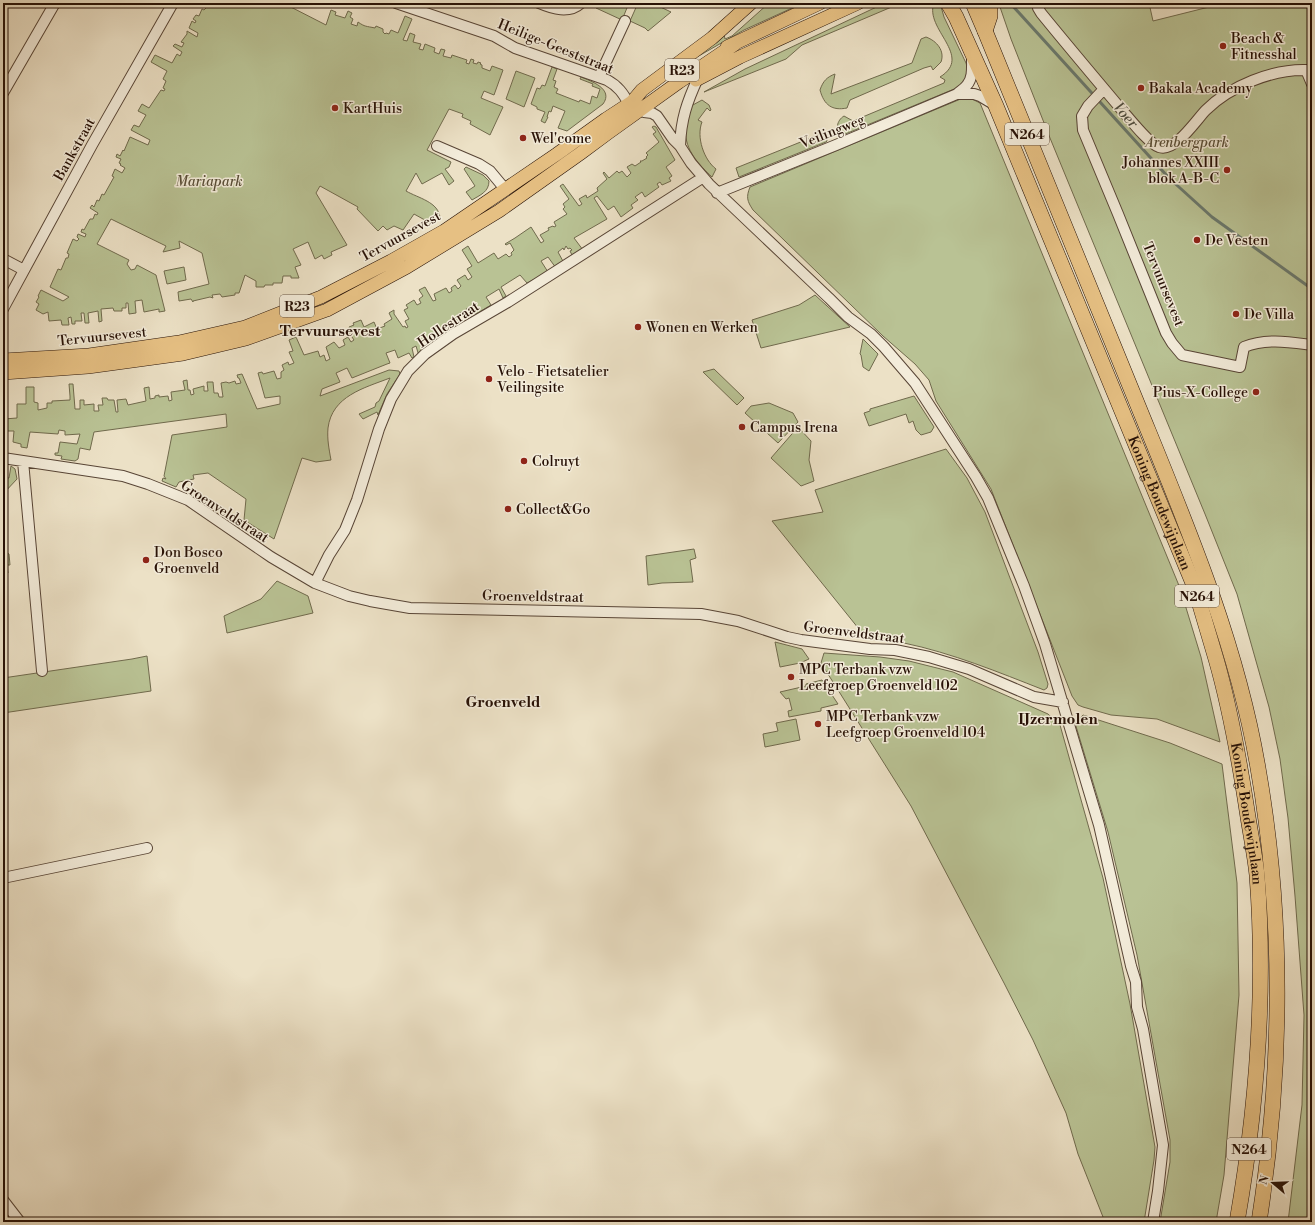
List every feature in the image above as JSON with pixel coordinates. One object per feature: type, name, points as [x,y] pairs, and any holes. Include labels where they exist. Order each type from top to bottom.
[{"type":"highway","name":"Koning Boudewijnlaan","points":[[948,3],[972,51],[996,106],[1195,588],[1232,722],[1257,873],[1260,937],[1260,1025],[1253,1119],[1237,1222]]},
{"type":"highway","name":"Koning Boudewijnlaan","points":[[973,3],[1196,550],[1231,656],[1245,706],[1258,768],[1266,825],[1272,878],[1276,962],[1276,1036],[1272,1124],[1259,1222]]},
{"type":"highway","points":[[985,31],[990,16],[990,3]]},
{"type":"main road","name":"Tervuursevest","points":[[3,360],[89,355],[167,344],[245,327],[321,297],[384,264],[451,226],[631,103],[642,90],[712,38],[751,3]]},
{"type":"main road","name":"R23","points":[[631,103],[706,56],[735,44],[820,3]]},
{"type":"main road","name":"Tervuursevest","points":[[608,133],[618,132],[644,112],[698,78],[858,3]]},
{"type":"main road","name":"Tervuursevest","points":[[3,374],[88,367],[183,354],[246,339],[327,310],[407,267],[499,211],[662,94],[735,44]]},
{"type":"street","points":[[3,93],[55,3]]},
{"type":"street","name":"Bankstraat","points":[[3,309],[85,158],[173,3]]},
{"type":"street","name":"Heilige-Geeststraat","points":[[396,3],[494,36],[515,48],[598,77],[614,84],[631,103]]},
{"type":"street","points":[[539,3],[560,10],[570,9],[581,3]]},
{"type":"street","points":[[1038,3],[1038,8],[1041,13],[1102,91],[1154,145],[1160,148],[1166,148],[1175,144],[1208,108],[1223,97],[1252,80],[1269,75],[1306,70],[1312,84]]},
{"type":"street","points":[[598,77],[625,21]]},
{"type":"street","name":"Veilingweg","points":[[717,193],[956,94],[966,86],[970,80],[972,70],[972,51]]},
{"type":"street","points":[[680,146],[680,133],[684,111],[698,78]]},
{"type":"street","name":"Tervuursevest","points":[[1102,91],[1088,106],[1082,116],[1083,130],[1172,344],[1182,355],[1240,367],[1244,347],[1253,343],[1268,341],[1312,345]]},
{"type":"street","name":"Veilingweg","points":[[956,94],[974,94],[996,106]]},
{"type":"street","points":[[644,112],[652,113],[657,116],[702,178],[717,193],[845,314],[871,334],[884,347],[921,392],[988,498],[1024,586],[1045,644],[1063,702],[1098,826],[1131,966],[1136,979],[1137,1007],[1143,1029],[1163,1145],[1153,1222]]},
{"type":"street","points":[[437,146],[479,164],[490,171],[505,189]]},
{"type":"street","name":"Hollestraat","points":[[315,583],[329,555],[345,530],[357,500],[379,429],[391,399],[408,372],[425,354],[453,334],[508,302],[702,178]]},
{"type":"street","points":[[3,259],[24,270]]},
{"type":"street","name":"Groenveldstraat","points":[[3,458],[123,476],[174,494],[188,500],[258,548],[315,583],[348,596],[410,608],[712,615],[738,621],[800,640],[870,649],[895,650],[934,658],[969,669],[1034,697],[1063,702]]},
{"type":"street","points":[[23,461],[42,670]]},
{"type":"street","points":[[3,878],[147,848]]},
{"type":"street","points":[[3,1200],[20,1222]]},
{"type":"green space","name":"Mariapark","points":[[202,3],[210,5],[212,3],[283,3],[326,25],[331,10],[336,12],[335,15],[345,18],[348,11],[352,13],[350,17],[353,19],[351,24],[357,26],[358,22],[368,27],[375,28],[376,26],[383,29],[385,34],[389,34],[391,30],[398,33],[405,16],[412,19],[403,40],[407,41],[410,33],[415,35],[413,42],[421,44],[419,49],[423,50],[425,44],[435,48],[434,52],[439,54],[441,49],[445,50],[443,56],[451,58],[452,55],[467,60],[466,63],[469,64],[471,59],[474,60],[473,63],[481,63],[482,68],[490,71],[492,66],[503,70],[494,95],[484,91],[481,98],[503,107],[490,135],[470,124],[471,121],[462,117],[463,114],[449,109],[427,150],[451,162],[449,167],[445,169],[454,181],[449,185],[442,173],[422,184],[416,173],[406,191],[427,201],[436,208],[440,218],[432,224],[414,214],[403,230],[394,226],[387,230],[383,226],[378,231],[357,209],[358,207],[320,186],[316,193],[347,245],[331,252],[332,255],[324,259],[322,255],[315,259],[308,242],[293,249],[301,265],[295,267],[299,278],[283,276],[282,283],[273,283],[273,285],[256,287],[256,281],[245,275],[239,293],[222,297],[220,294],[212,295],[213,298],[210,297],[193,302],[191,299],[179,301],[178,292],[209,284],[202,253],[179,241],[180,248],[163,252],[166,246],[111,219],[97,244],[129,260],[127,264],[131,270],[135,269],[137,265],[156,275],[165,311],[159,312],[159,309],[144,312],[142,300],[135,301],[136,313],[129,314],[128,303],[126,303],[126,308],[122,308],[122,311],[114,311],[113,308],[101,309],[102,321],[99,322],[98,311],[88,313],[89,323],[85,323],[84,313],[81,313],[82,321],[75,321],[75,324],[72,324],[71,317],[68,318],[69,325],[62,325],[61,320],[49,321],[48,312],[43,314],[36,310],[39,304],[36,302],[39,297],[38,296],[41,290],[63,301],[69,297],[50,287],[58,269],[61,270],[66,258],[68,258],[69,254],[67,253],[73,239],[77,241],[79,239],[77,237],[78,234],[85,237],[86,234],[81,232],[82,229],[84,230],[90,219],[93,219],[95,214],[97,215],[98,213],[90,208],[92,205],[94,207],[102,194],[104,195],[114,177],[112,176],[115,169],[122,173],[125,168],[119,163],[121,159],[116,157],[117,154],[120,156],[123,150],[124,151],[130,137],[148,145],[150,140],[131,130],[134,125],[139,127],[146,115],[138,111],[142,104],[149,108],[161,90],[164,91],[165,89],[163,88],[166,81],[163,79],[167,71],[151,62],[155,55],[172,63],[177,54],[180,56],[182,52],[173,46],[175,44],[182,47],[184,43],[181,42],[187,34],[187,31],[197,37],[198,33],[189,28],[192,21],[195,23],[196,21],[193,19],[196,15],[199,16],[202,9],[204,10],[207,7]]},
{"type":"green space","points":[[598,3],[629,3],[622,20],[596,8]]},
{"type":"green space","points":[[638,3],[652,3],[671,12],[648,31],[630,21]]},
{"type":"green space","points":[[769,3],[803,3],[744,30],[683,65],[724,34],[725,39],[732,36]]},
{"type":"green space","points":[[885,3],[901,3],[802,45],[786,59],[704,92],[745,69]]},
{"type":"green space","points":[[934,3],[940,3],[944,17],[966,63],[968,71],[964,81],[959,87],[843,135],[840,133],[838,131],[838,123],[844,116],[853,121],[944,83],[945,80],[940,77],[949,69],[952,60],[950,51],[936,23],[933,13]]},
{"type":"green space","name":"Arenbergpark","points":[[1000,3],[1149,3],[1153,21],[1225,3],[1312,3],[1312,1222],[1288,1222],[1302,1105],[1304,1015],[1288,818],[1280,759],[1269,707],[1237,594],[1050,138],[1011,39]]},
{"type":"green space","points":[[926,37],[937,44],[942,54],[941,62],[933,70],[931,66],[924,68],[850,100],[847,108],[833,108],[824,100],[820,90],[822,84],[830,76],[835,74],[831,94],[912,63],[921,39]]},
{"type":"green space","points":[[552,67],[557,69],[553,80],[556,81],[554,87],[558,89],[556,93],[579,102],[580,100],[590,104],[592,96],[597,98],[600,89],[592,86],[593,84],[580,79],[581,77],[600,86],[606,94],[606,99],[603,104],[567,131],[558,128],[565,111],[553,106],[551,112],[549,111],[545,123],[541,121],[545,112],[537,109],[537,107],[531,104],[537,88],[540,89],[542,85],[545,86]]},
{"type":"green space","points":[[516,71],[535,78],[524,107],[506,99]]},
{"type":"green space","points":[[963,98],[970,98],[980,103],[1180,588],[1201,657],[1220,742],[1157,719],[1111,715],[1078,705],[1072,696],[991,489],[936,401],[929,380],[915,364],[883,336],[753,210],[748,201],[750,187]]},
{"type":"green space","points":[[702,100],[709,105],[711,110],[710,111],[707,108],[698,120],[702,122],[700,134],[702,148],[708,160],[716,169],[712,177],[690,151],[686,138],[686,125],[691,106]]},
{"type":"green space","points":[[654,126],[675,160],[666,167],[672,176],[669,178],[671,181],[662,185],[660,182],[657,184],[659,187],[645,197],[642,192],[635,197],[638,200],[631,205],[633,208],[621,217],[614,206],[608,210],[597,196],[594,198],[607,219],[574,238],[583,250],[573,257],[570,251],[572,250],[570,248],[568,249],[566,246],[564,250],[563,248],[558,252],[564,263],[556,268],[548,257],[541,261],[548,272],[527,283],[520,275],[501,287],[506,296],[503,298],[499,289],[486,297],[491,305],[476,314],[472,306],[466,309],[467,311],[463,314],[462,312],[457,315],[461,323],[459,324],[456,318],[452,320],[455,327],[454,330],[431,345],[426,338],[420,341],[425,349],[419,356],[416,346],[412,348],[414,357],[412,358],[409,353],[398,358],[395,350],[386,353],[390,363],[352,378],[347,368],[336,373],[340,382],[322,389],[320,396],[389,370],[399,371],[400,374],[387,394],[378,415],[377,412],[363,419],[359,414],[375,407],[390,378],[351,395],[336,408],[331,417],[328,428],[331,460],[316,462],[302,458],[274,539],[244,520],[246,499],[208,473],[193,475],[194,479],[179,482],[176,487],[162,481],[163,478],[166,479],[164,476],[172,435],[227,427],[226,414],[94,432],[90,450],[80,448],[78,459],[75,461],[61,459],[62,456],[55,455],[55,453],[58,453],[60,442],[77,444],[80,434],[65,435],[65,431],[59,430],[58,434],[30,432],[27,448],[21,447],[21,444],[13,442],[14,431],[4,431],[4,419],[17,418],[17,404],[26,404],[26,387],[34,387],[34,402],[38,403],[38,410],[47,408],[47,403],[52,403],[52,401],[70,400],[69,384],[73,384],[75,409],[80,409],[80,400],[84,400],[84,405],[94,404],[94,411],[99,411],[98,405],[103,405],[102,398],[107,398],[108,400],[114,400],[116,412],[118,412],[117,400],[126,399],[128,405],[146,401],[144,388],[149,387],[150,399],[159,395],[159,397],[168,396],[169,401],[172,400],[171,392],[185,390],[183,381],[187,380],[188,390],[190,390],[191,395],[194,394],[193,389],[204,386],[204,391],[208,391],[207,382],[213,382],[214,393],[218,393],[219,397],[223,397],[221,383],[235,381],[236,384],[241,383],[237,375],[242,374],[257,409],[280,404],[280,396],[265,398],[258,373],[262,372],[263,374],[274,371],[277,379],[281,378],[281,372],[284,370],[282,365],[288,362],[289,365],[294,363],[289,352],[293,351],[289,340],[296,337],[304,355],[318,351],[320,357],[324,355],[326,361],[330,359],[326,347],[334,342],[339,348],[345,345],[343,340],[348,337],[351,342],[354,340],[350,334],[347,334],[351,332],[349,327],[354,325],[353,323],[361,320],[364,327],[374,322],[377,329],[385,326],[384,324],[392,319],[389,313],[394,310],[394,314],[403,327],[408,327],[405,321],[409,319],[404,310],[408,308],[406,305],[414,300],[417,305],[421,303],[419,299],[423,296],[419,290],[425,287],[433,301],[436,300],[434,294],[446,288],[449,293],[452,291],[451,288],[455,285],[458,289],[461,286],[457,280],[465,275],[468,280],[472,277],[467,269],[472,266],[462,250],[468,246],[478,263],[494,253],[498,259],[506,254],[509,257],[512,255],[511,253],[514,250],[510,243],[505,244],[531,227],[541,243],[544,241],[540,235],[549,230],[548,228],[556,226],[554,222],[567,214],[563,209],[565,207],[563,204],[569,199],[560,186],[563,184],[579,206],[582,204],[579,199],[586,195],[587,198],[598,191],[597,188],[607,179],[603,173],[604,172],[609,178],[617,171],[619,173],[622,171],[627,177],[631,173],[627,167],[632,164],[635,166],[641,162],[640,161],[647,158],[646,157],[648,155],[646,153],[659,142],[653,134],[656,132],[652,127]]},
{"type":"green space","points":[[823,133],[826,136],[826,142],[739,177],[736,168]]},
{"type":"green space","points":[[466,167],[483,175],[489,181],[486,191],[472,200],[466,192],[475,186],[464,169]]},
{"type":"green space","points":[[184,267],[186,280],[167,284],[164,271]]},
{"type":"green space","points":[[815,295],[850,327],[761,348],[752,320],[799,305]]},
{"type":"green space","points":[[863,339],[878,354],[869,371],[863,367],[860,354]]},
{"type":"green space","points":[[714,369],[744,398],[737,405],[703,372]]},
{"type":"green space","points":[[914,396],[934,427],[931,432],[921,435],[916,430],[913,421],[909,423],[906,414],[869,426],[864,413],[870,411],[870,409]]},
{"type":"green space","points":[[769,403],[793,413],[798,422],[778,443],[745,413],[751,406]]},
{"type":"green space","points":[[798,427],[811,441],[809,460],[814,481],[801,486],[771,458]]},
{"type":"green space","points":[[946,449],[967,478],[985,512],[1038,652],[1048,684],[1047,688],[1044,690],[940,652],[904,643],[867,639],[772,521],[823,512],[815,490]]},
{"type":"green space","points":[[11,466],[15,469],[17,479],[3,494],[4,478],[9,478]]},
{"type":"green space","points":[[3,527],[5,527],[5,541],[7,553],[9,554],[10,565],[7,565],[8,573],[3,574]]},
{"type":"green space","points":[[694,549],[696,558],[690,560],[693,582],[648,585],[646,556]]},
{"type":"green space","points":[[277,581],[308,596],[313,613],[227,633],[224,616],[261,599]]},
{"type":"green space","points":[[775,642],[802,649],[809,659],[800,663],[780,667]]},
{"type":"green space","points":[[824,653],[880,657],[909,661],[953,672],[1048,714],[1060,725],[1103,878],[1130,1004],[1155,1147],[1144,1222],[1105,1222],[1078,1154],[1066,1113],[1033,1040],[911,806],[821,663]]},
{"type":"green space","points":[[147,656],[151,691],[3,713],[3,678]]},
{"type":"green space","points":[[822,680],[838,704],[821,708],[821,711],[789,717],[788,711],[792,710],[789,698],[786,699],[780,692],[806,686],[806,684]]},
{"type":"green space","points":[[1083,715],[1170,743],[1222,764],[1237,883],[1239,995],[1224,1175],[1216,1222],[1160,1222],[1170,1162],[1170,1140],[1137,955],[1108,832],[1075,723]]},
{"type":"green space","points":[[796,719],[800,740],[765,747],[763,734],[778,731],[776,723]]},
{"type":"waterway","name":"Voer","points":[[1010,3],[1169,178],[1212,217],[1312,289]]},
{"type":"place","name":"Beach & Fitnesshal","points":[[1223,46]]},
{"type":"place","name":"Bakala Academy","points":[[1141,88]]},
{"type":"place","name":"KartHuis","points":[[335,108]]},
{"type":"place","name":"Wel'come","points":[[523,138]]},
{"type":"place","name":"Johannes XXIII blok A-B-C","points":[[1227,170]]},
{"type":"place","name":"De Vesten","points":[[1197,240]]},
{"type":"place","name":"De Villa","points":[[1236,314]]},
{"type":"place","name":"Wonen en Werken","points":[[638,327]]},
{"type":"place","name":"Velo - Fietsatelier Veilingsite","points":[[489,379]]},
{"type":"place","name":"Pius-X-College","points":[[1256,392]]},
{"type":"place","name":"Campus Irena","points":[[742,427]]},
{"type":"place","name":"Colruyt","points":[[524,461]]},
{"type":"place","name":"Collect&Go","points":[[508,509]]},
{"type":"place","name":"Don Bosco Groenveld","points":[[146,560]]},
{"type":"place","name":"MPC Terbank vzw Leefgroep Groenveld 102","points":[[791,677]]},
{"type":"place","name":"MPC Terbank vzw Leefgroep Groenveld 104","points":[[818,724]]},
{"type":"district","name":"Tervuursevest","points":[[330,331]]},
{"type":"district","name":"Groenveld","points":[[503,702]]},
{"type":"district","name":"IJzermolen","points":[[1058,719]]}]
